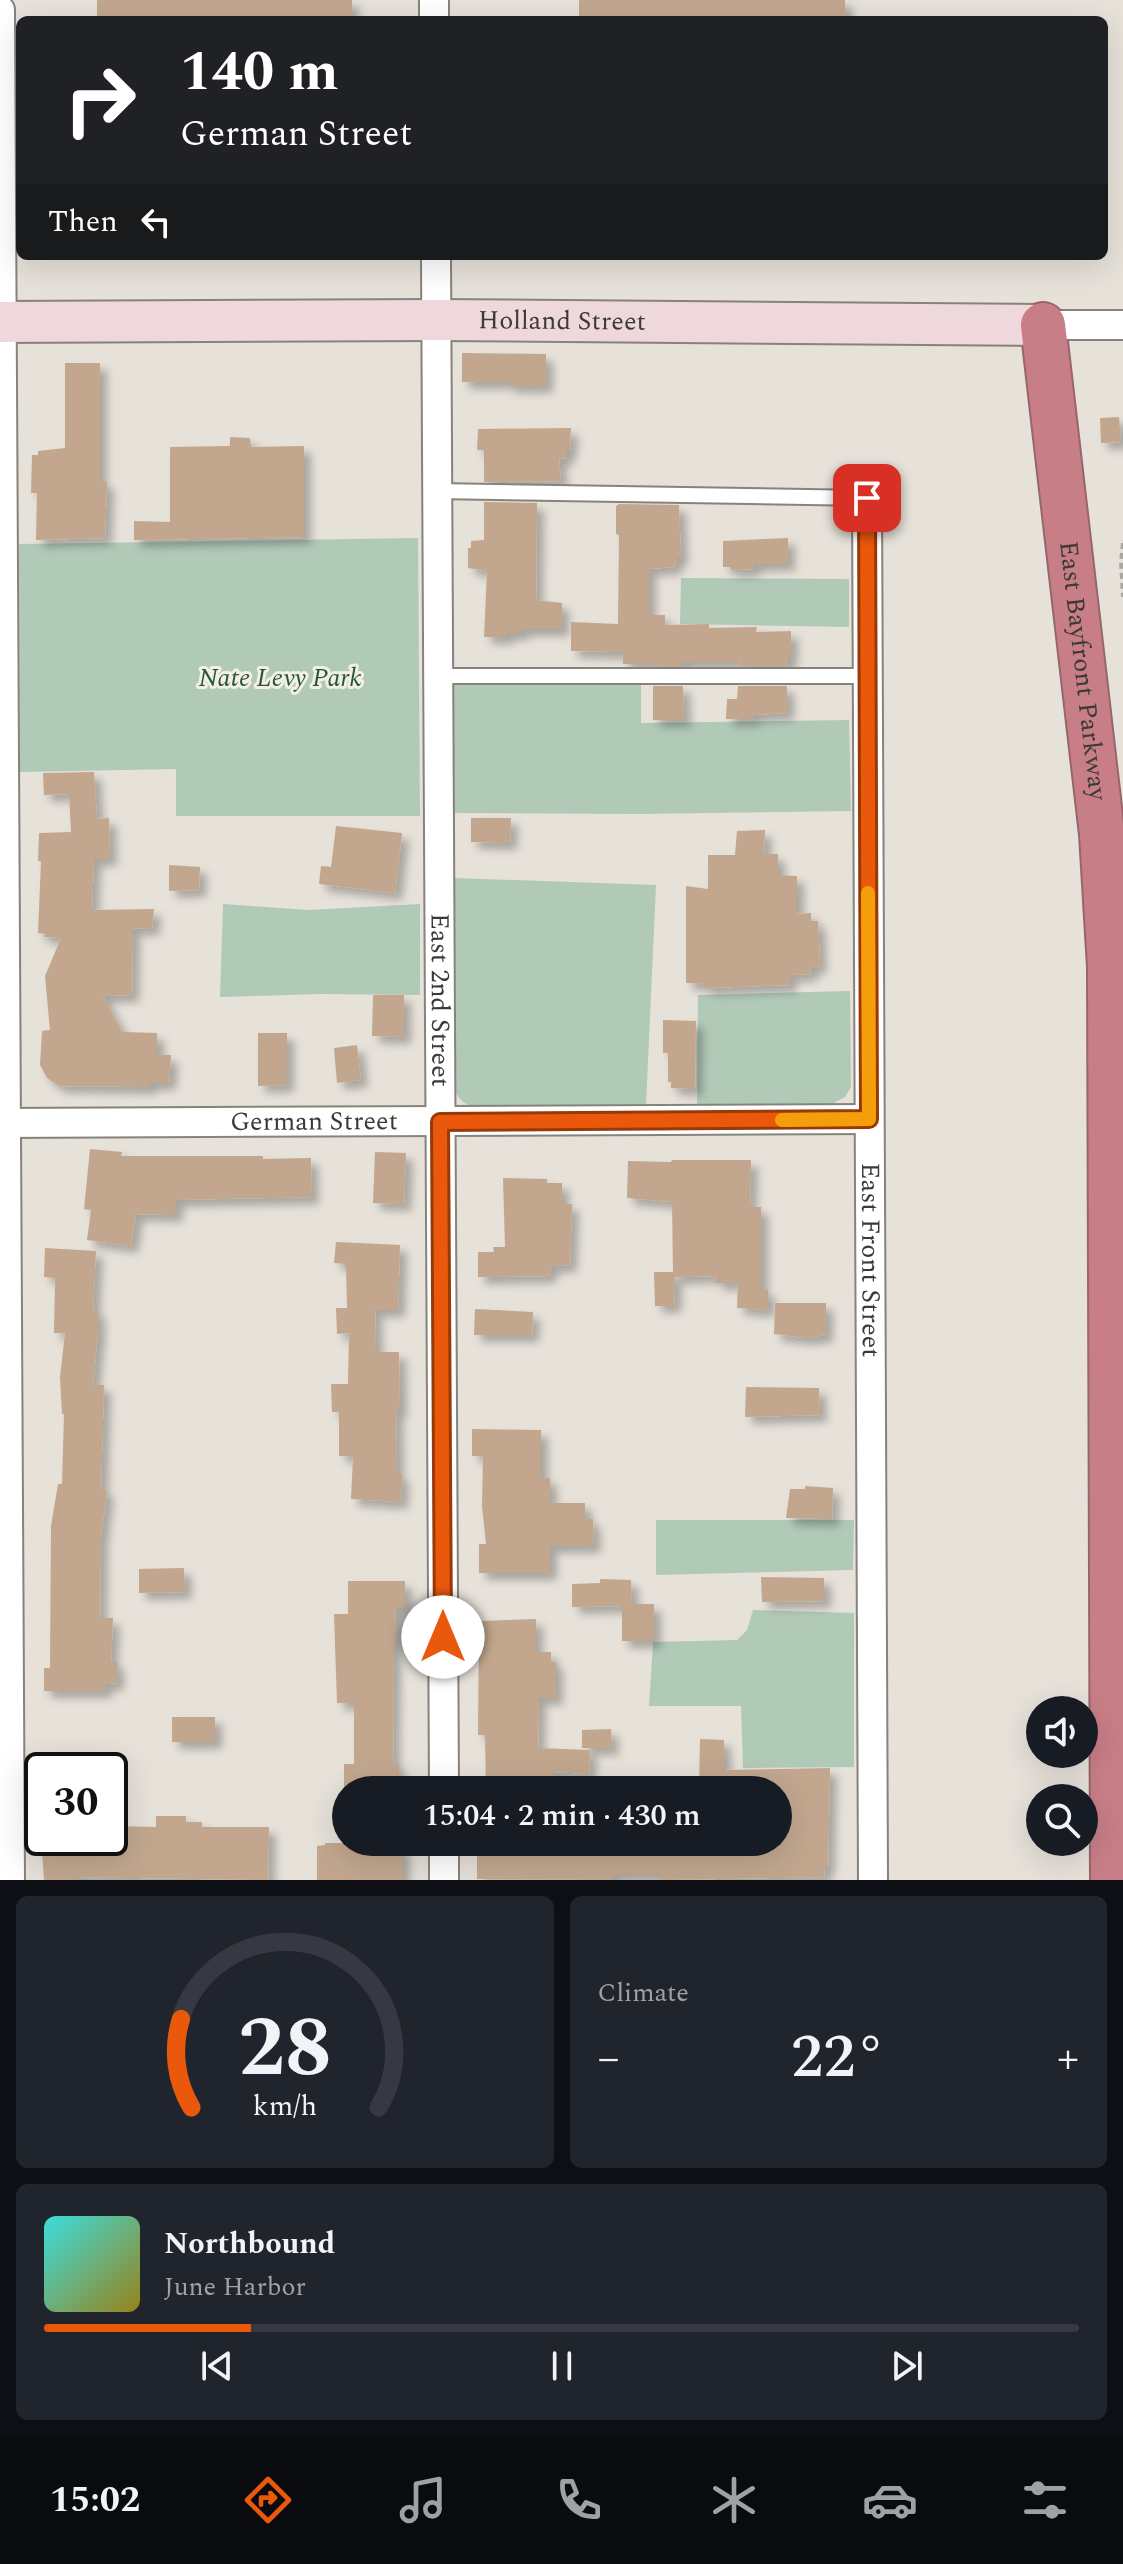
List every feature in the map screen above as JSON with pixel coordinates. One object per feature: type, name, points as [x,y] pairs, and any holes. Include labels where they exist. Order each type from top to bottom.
[{"type":"highway","name":"East Bayfront Parkway","points":[[1043,325],[1102,834],[1110,967],[1113,1880]]},
{"type":"street","points":[[0,10],[3,1123],[10,1880]]},
{"type":"street","name":"East 2nd Street","points":[[436,260],[444,1776]]},
{"type":"street","name":"Holland Street","points":[[1,322],[437,320],[1123,325]]},
{"type":"street","name":"East Front Street","points":[[867,498],[873,1880]]},
{"type":"street","name":"German Street","points":[[3,1123],[869,1119]]},
{"type":"street","points":[[444,1856],[444,1880]]},
{"type":"lane","points":[[437,491],[867,498]]},
{"type":"lane","points":[[438,676],[867,676]]},
{"type":"path","points":[[1123,543],[1123,597]]},
{"type":"green space","name":"Nate Levy Park","points":[[418,538],[420,816],[176,816],[176,769],[20,772],[19,544]]},
{"type":"green space","points":[[681,578],[849,579],[849,627],[680,624]]},
{"type":"green space","points":[[641,683],[641,723],[849,720],[851,811],[454,813],[452,685]]},
{"type":"green space","points":[[454,878],[656,885],[646,1105],[471,1106],[458,1096],[453,1072]]},
{"type":"green space","points":[[223,904],[309,910],[420,904],[420,995],[220,997]]},
{"type":"green space","points":[[850,991],[851,1087],[845,1097],[832,1104],[697,1104],[698,995]]},
{"type":"green space","points":[[656,1520],[854,1520],[853,1570],[656,1575]]},
{"type":"green space","points":[[753,1610],[854,1613],[854,1767],[743,1768],[741,1706],[649,1706],[653,1642],[737,1640],[747,1630]]},
{"type":"building","points":[[97,0],[352,0],[352,16],[97,16]]},
{"type":"building","points":[[579,0],[845,0],[846,16],[579,16]]},
{"type":"building","points":[[462,353],[546,354],[546,386],[462,382]]},
{"type":"building","points":[[65,363],[100,363],[100,482],[107,482],[105,538],[36,540],[37,493],[31,493],[32,455],[38,455],[38,451],[65,448]]},
{"type":"building","points":[[1119,417],[1121,442],[1101,443],[1100,418]]},
{"type":"building","points":[[571,428],[567,458],[559,459],[561,481],[484,482],[484,450],[477,450],[478,429]]},
{"type":"building","points":[[230,437],[250,438],[251,447],[304,446],[304,537],[134,540],[134,521],[170,522],[170,447],[230,446]]},
{"type":"building","points":[[484,502],[537,503],[536,600],[562,603],[562,629],[522,629],[522,633],[507,633],[507,637],[484,637],[487,571],[468,568],[468,548],[471,548],[471,541],[484,540]]},
{"type":"building","points":[[679,505],[681,558],[676,558],[675,567],[649,569],[649,615],[665,615],[665,625],[709,624],[709,628],[757,627],[756,632],[791,631],[788,666],[739,666],[740,662],[683,662],[683,666],[623,664],[623,652],[571,651],[571,622],[618,624],[619,535],[616,534],[616,506]]},
{"type":"building","points":[[788,538],[788,564],[754,564],[754,569],[731,570],[731,567],[723,567],[723,541]]},
{"type":"building","points":[[653,686],[683,686],[684,720],[653,720]]},
{"type":"building","points":[[738,686],[787,686],[787,713],[753,715],[753,719],[726,719],[727,699],[737,699]]},
{"type":"building","points":[[94,772],[97,819],[109,818],[110,859],[94,859],[92,910],[154,909],[152,929],[133,928],[132,995],[103,996],[122,1032],[157,1033],[157,1055],[171,1055],[169,1083],[150,1083],[150,1087],[59,1086],[47,1078],[40,1065],[42,1031],[50,1030],[45,976],[61,938],[44,937],[45,934],[38,933],[39,833],[71,832],[69,794],[44,795],[43,773]]},
{"type":"building","points":[[471,818],[511,818],[510,843],[471,842]]},
{"type":"building","points":[[336,826],[402,833],[395,893],[319,884],[321,866],[331,867]]},
{"type":"building","points":[[765,830],[764,854],[778,854],[778,875],[797,876],[797,914],[811,913],[811,921],[818,921],[820,966],[810,967],[811,974],[790,975],[790,985],[705,988],[705,984],[686,983],[686,886],[708,889],[708,855],[735,855],[737,831]]},
{"type":"building","points":[[169,865],[200,867],[199,890],[169,891]]},
{"type":"building","points":[[373,995],[404,995],[404,1037],[372,1036]]},
{"type":"building","points":[[663,1020],[696,1021],[695,1089],[671,1088],[671,1082],[668,1082],[668,1053],[663,1053]]},
{"type":"building","points":[[258,1033],[287,1033],[287,1085],[258,1086]]},
{"type":"building","points":[[357,1045],[361,1080],[337,1083],[334,1048]]},
{"type":"building","points":[[90,1149],[122,1152],[121,1156],[311,1158],[312,1197],[176,1200],[176,1215],[136,1214],[131,1246],[87,1240],[91,1210],[84,1209]]},
{"type":"building","points":[[375,1152],[406,1153],[404,1204],[373,1203]]},
{"type":"building","points":[[751,1160],[750,1207],[761,1207],[761,1290],[768,1290],[768,1310],[737,1308],[738,1283],[715,1283],[716,1276],[675,1277],[674,1306],[655,1306],[654,1272],[673,1272],[672,1202],[627,1198],[628,1161]]},
{"type":"building","points":[[503,1178],[547,1179],[547,1183],[562,1183],[562,1204],[572,1204],[570,1265],[551,1266],[549,1276],[478,1277],[478,1252],[494,1252],[493,1247],[505,1247]]},
{"type":"building","points":[[336,1242],[400,1245],[398,1310],[375,1310],[376,1352],[399,1352],[400,1411],[396,1411],[397,1475],[402,1475],[401,1502],[351,1499],[353,1456],[339,1456],[339,1412],[332,1412],[331,1384],[348,1384],[349,1333],[337,1334],[336,1308],[347,1308],[346,1264],[334,1263]]},
{"type":"building","points":[[45,1248],[96,1251],[93,1310],[98,1310],[98,1332],[93,1385],[104,1385],[101,1489],[107,1490],[101,1538],[100,1618],[113,1618],[111,1662],[117,1662],[117,1683],[105,1684],[105,1691],[44,1691],[44,1668],[50,1668],[51,1526],[58,1484],[62,1484],[64,1414],[60,1377],[65,1333],[54,1333],[55,1278],[44,1277]]},
{"type":"building","points":[[775,1303],[826,1303],[826,1335],[805,1338],[774,1334]]},
{"type":"building","points":[[475,1309],[533,1312],[532,1335],[474,1335]]},
{"type":"building","points":[[746,1387],[819,1388],[820,1415],[745,1417]]},
{"type":"building","points":[[472,1429],[541,1430],[541,1478],[550,1478],[550,1503],[585,1503],[585,1519],[593,1519],[594,1546],[550,1546],[550,1573],[479,1573],[479,1544],[486,1544],[482,1506],[483,1456],[472,1456]]},
{"type":"building","points":[[805,1486],[833,1488],[832,1519],[786,1518],[790,1489],[805,1489]]},
{"type":"building","points":[[184,1568],[185,1592],[139,1593],[139,1569]]},
{"type":"building","points":[[761,1577],[824,1578],[824,1601],[762,1602]]},
{"type":"building","points":[[600,1579],[631,1580],[632,1604],[654,1604],[654,1641],[622,1641],[622,1606],[572,1607],[572,1584],[600,1583]]},
{"type":"building","points":[[348,1581],[405,1581],[405,1608],[395,1608],[393,1764],[399,1764],[399,1776],[344,1776],[344,1764],[354,1764],[354,1703],[337,1703],[334,1614],[348,1614]]},
{"type":"building","points":[[536,1619],[536,1652],[551,1652],[551,1662],[556,1662],[556,1698],[539,1698],[538,1748],[590,1750],[589,1774],[554,1772],[554,1776],[486,1776],[485,1735],[478,1735],[479,1621]]},
{"type":"building","points":[[172,1717],[215,1717],[215,1742],[172,1742]]},
{"type":"building","points":[[611,1729],[612,1748],[582,1748],[582,1730]]},
{"type":"building","points":[[700,1739],[724,1740],[724,1770],[830,1768],[828,1866],[825,1866],[824,1877],[662,1880],[662,1875],[613,1875],[613,1880],[477,1879],[477,1856],[792,1856],[792,1776],[699,1776]]},
{"type":"building","points":[[156,1816],[186,1816],[186,1822],[202,1822],[202,1827],[269,1827],[268,1880],[78,1877],[78,1880],[44,1880],[42,1856],[128,1856],[128,1826],[156,1827]]},
{"type":"building","points":[[332,1843],[332,1856],[403,1856],[403,1880],[317,1880],[317,1846]]},
{"type":"slow traffic","points":[[782,1120],[869,1119],[868,893]]},
{"type":"route","points":[[443,1637],[440,1122],[869,1119],[867,498]]}]
